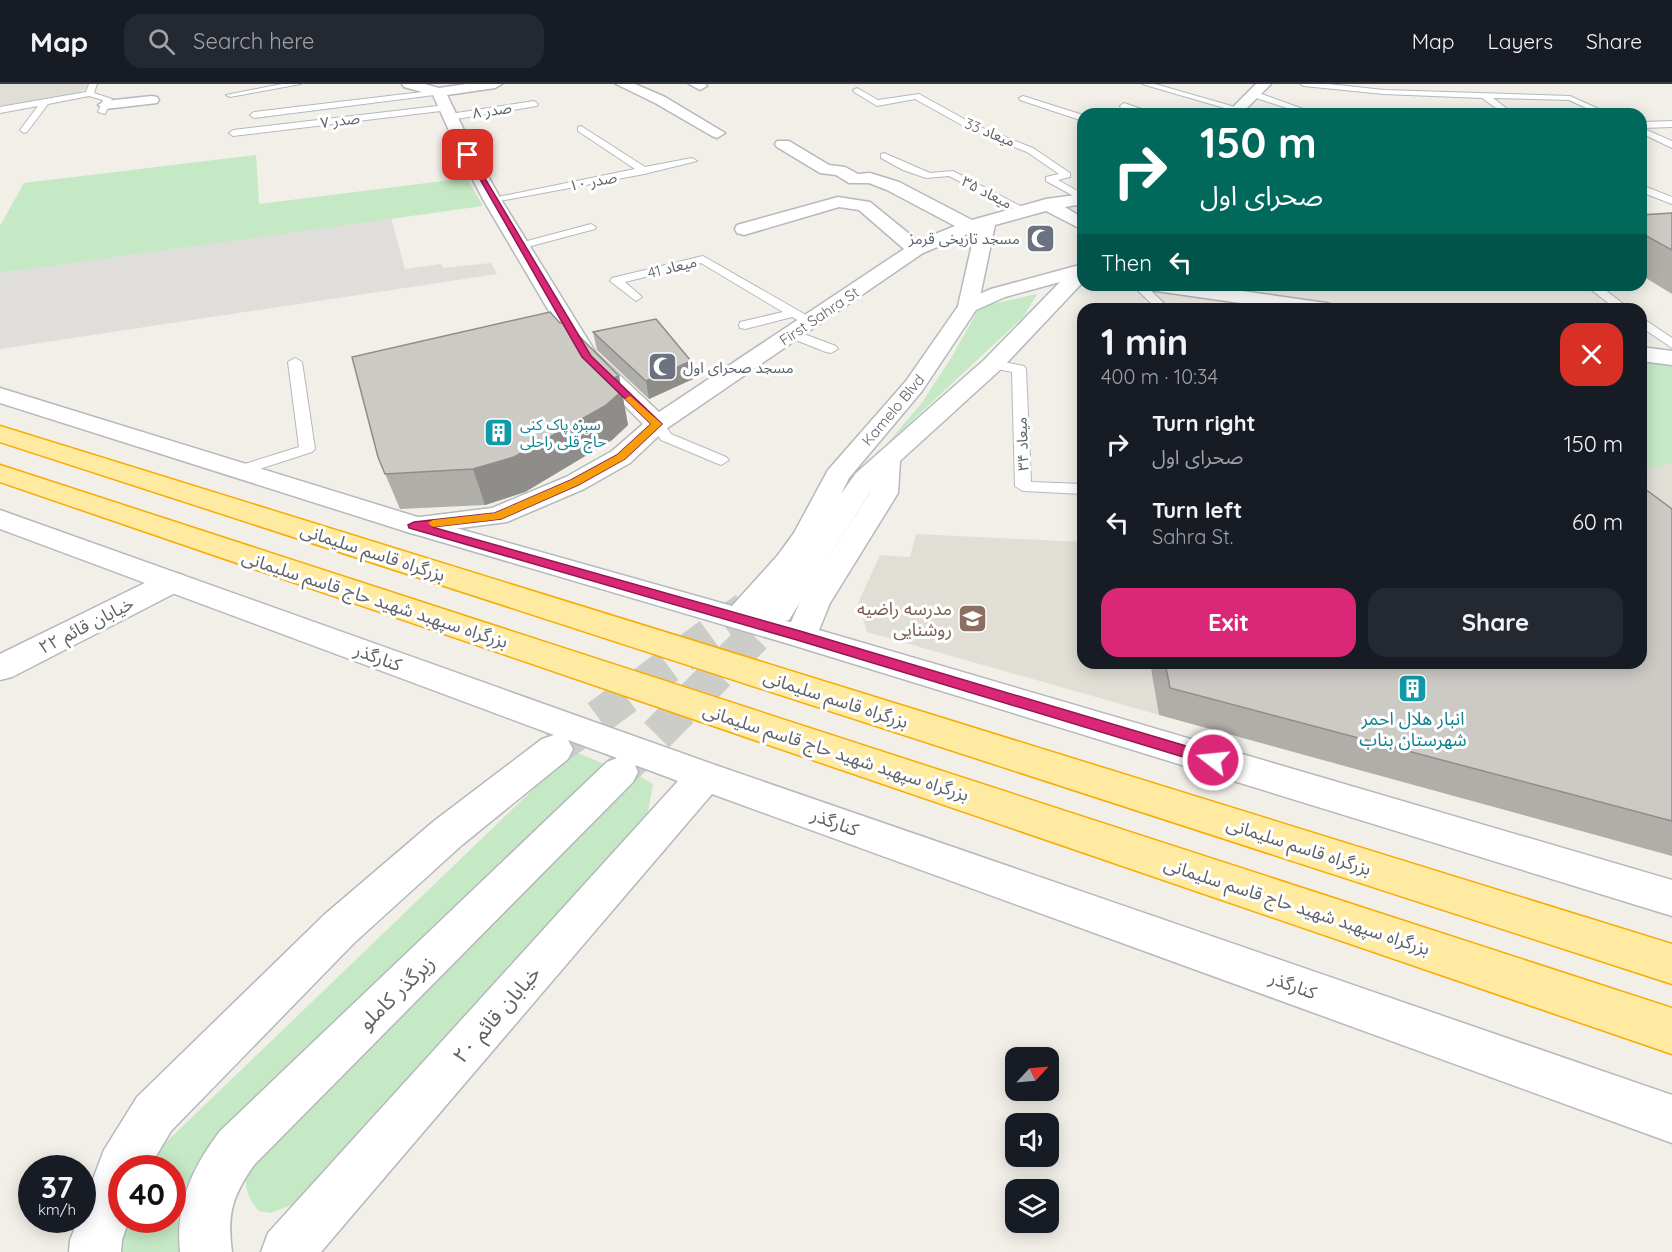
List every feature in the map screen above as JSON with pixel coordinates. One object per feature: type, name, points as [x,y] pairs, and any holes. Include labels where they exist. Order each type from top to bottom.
[{"type":"highway","name":"بزرگراه قاسم سلیمانی","points":[[0,434],[1672,964]]},
{"type":"highway","name":"بزرگراه سپهبد شهید حاج قاسم سلیمانی","points":[[0,473],[1672,1031]]},
{"type":"street","points":[[410,84],[445,106],[493,201],[587,357],[657,424]]},
{"type":"street","points":[[445,106],[495,84]]},
{"type":"street","points":[[623,84],[660,100],[717,133]]},
{"type":"street","points":[[1240,108],[1258,89]]},
{"type":"street","points":[[104,109],[153,99]]},
{"type":"street","points":[[783,144],[826,170],[839,170],[855,179],[870,178],[893,186],[978,223],[968,306]]},
{"type":"street","name":"First Sahra St","points":[[414,525],[497,516],[574,483],[621,457],[657,424],[799,323],[916,249],[978,223],[1046,204],[1077,199]]},
{"type":"street","points":[[744,229],[838,202],[851,203],[864,206],[916,249]]},
{"type":"street","points":[[1046,204],[1077,222]]},
{"type":"street","points":[[968,306],[998,293],[1077,272]]},
{"type":"street","name":"Kamelo Blvd","points":[[778,612],[865,479],[993,364],[1077,276]]},
{"type":"street","points":[[1198,291],[1284,303]]},
{"type":"street","name":"Kamelo Blvd","points":[[746,609],[788,562],[807,534],[837,476],[914,386],[968,306]]},
{"type":"street","points":[[1647,355],[1672,358]]},
{"type":"street","points":[[0,395],[414,525],[800,636],[1672,898]]},
{"type":"street","name":"Kamelo Blvd","points":[[800,636],[815,603],[884,493],[886,461]]},
{"type":"street","name":"کنارگذر","points":[[0,519],[705,776],[1672,1119]]},
{"type":"street","name":"خیابان قائم ۲۲","points":[[0,668],[172,582]]},
{"type":"street","points":[[130,1155],[154,1114],[339,928],[448,833],[555,749]]},
{"type":"street","name":"زیرگذر کاملو","points":[[213,1245],[206,1204],[216,1176],[237,1148],[620,772]]},
{"type":"street","name":"خیابان قائم ۲۰","points":[[302,1235],[705,776]]},
{"type":"street","points":[[95,1252],[108,1205]]},
{"type":"street","points":[[263,1252],[302,1235]]},
{"type":"lane","points":[[89,94],[93,84]]},
{"type":"lane","points":[[230,95],[297,84]]},
{"type":"lane","points":[[1146,84],[1223,108]]},
{"type":"lane","points":[[1304,84],[1384,92],[1570,98],[1592,108]]},
{"type":"lane","points":[[1258,89],[1300,108]]},
{"type":"lane","name":"میعاد 33","points":[[857,90],[877,103],[916,96],[972,127],[1002,136],[1030,150],[1067,175],[1049,179],[1077,195]]},
{"type":"lane","points":[[0,110],[89,94],[108,99],[104,109]]},
{"type":"lane","points":[[1484,95],[1502,108]]},
{"type":"lane","points":[[1023,98],[1077,116]]},
{"type":"lane","points":[[24,130],[46,101]]},
{"type":"lane","name":"صدر ۸","points":[[445,106],[534,104]]},
{"type":"lane","points":[[254,115],[445,106]]},
{"type":"lane","name":"صدر ۷","points":[[233,133],[445,106]]},
{"type":"lane","points":[[1124,106],[1130,108]]},
{"type":"lane","points":[[1647,125],[1672,124]]},
{"type":"lane","points":[[581,129],[644,171]]},
{"type":"lane","points":[[1647,133],[1672,145]]},
{"type":"lane","name":"میعاد ۳۵","points":[[884,156],[906,168],[929,176],[950,173],[1023,210]]},
{"type":"lane","name":"صدر ۱۰","points":[[493,201],[692,161]]},
{"type":"lane","points":[[1647,191],[1672,201]]},
{"type":"lane","points":[[520,246],[591,227]]},
{"type":"lane","name":"میعاد 41","points":[[636,297],[616,281],[703,259],[799,323]]},
{"type":"lane","points":[[1144,291],[1158,303]]},
{"type":"lane","points":[[1599,291],[1616,303]]},
{"type":"lane","points":[[745,325],[799,323],[831,349]]},
{"type":"lane","points":[[1647,325],[1672,344]]},
{"type":"lane","points":[[241,470],[307,449],[295,362]]},
{"type":"lane","name":"میعاد ۳۴","points":[[993,364],[1019,369],[1023,486],[1077,489]]},
{"type":"lane","points":[[657,424],[666,437],[721,460]]},
{"type":"shaded area","points":[[0,84],[87,84],[86,89],[69,96],[0,108]]},
{"type":"shaded area","points":[[391,218],[405,269],[441,264],[443,268],[491,263],[497,274],[0,349],[0,273]]},
{"type":"shaded area","points":[[1672,463],[1672,555],[1647,536],[1647,469]]},
{"type":"shaded area","name":"مدرسه راضیه روشنایی","points":[[916,534],[1077,542],[1077,669],[1151,669],[1159,715],[867,632],[858,603],[880,555],[910,557]]},
{"type":"green space","points":[[256,155],[259,204],[467,178],[483,206],[0,273],[0,226],[24,183]]},
{"type":"green space","points":[[1037,294],[1023,317],[884,447],[921,404],[950,360],[977,312],[983,306]]},
{"type":"green space","points":[[1647,363],[1672,366],[1672,463],[1647,469]]},
{"type":"green space","points":[[573,751],[609,766],[186,1186],[186,1155],[155,1155]]},
{"type":"green space","points":[[630,771],[653,784],[647,817],[295,1204],[270,1213],[259,1211],[250,1199],[246,1187],[249,1160]]},
{"type":"green space","points":[[120,1233],[179,1233],[179,1252],[115,1252]]},
{"type":"building","points":[[1672,213],[1672,250],[1647,236],[1647,215]]},
{"type":"building","name":"سبزه پاک کنی حاج قلی راحلی","points":[[550,312],[560,323],[565,322],[619,376],[611,379],[622,391],[605,406],[514,457],[473,469],[385,474],[378,457],[352,357]]},
{"type":"building","points":[[656,319],[691,361],[646,381],[593,332]]},
{"type":"building","name":"انبار هلال احمر شهرستان بناب","points":[[1647,490],[1672,509],[1672,821],[1170,688],[1166,669],[1647,669]]},
{"type":"tunnel","points":[[556,748],[746,609]]},
{"type":"tunnel","points":[[620,772],[778,612]]},
{"type":"slow traffic","points":[[433,523],[497,516],[574,483],[621,457],[657,424],[630,399]]},
{"type":"place","name":"مسجد تاریخی قرمز","points":[[1041,238]]},
{"type":"place","name":"مسجد صحرای اول","points":[[662,367]]},
{"type":"place","name":"سبزه پاک کنی حاج قلی راحلی","points":[[499,433]]},
{"type":"place","name":"مدرسه راضیه روشنایی","points":[[973,618]]},
{"type":"place","name":"انبار هلال احمر شهرستان بناب","points":[[1413,689]]},
{"type":"route","points":[[468,155],[493,201],[587,357],[657,424],[621,457],[574,483],[497,516],[414,525],[800,636],[1213,760]]}]
